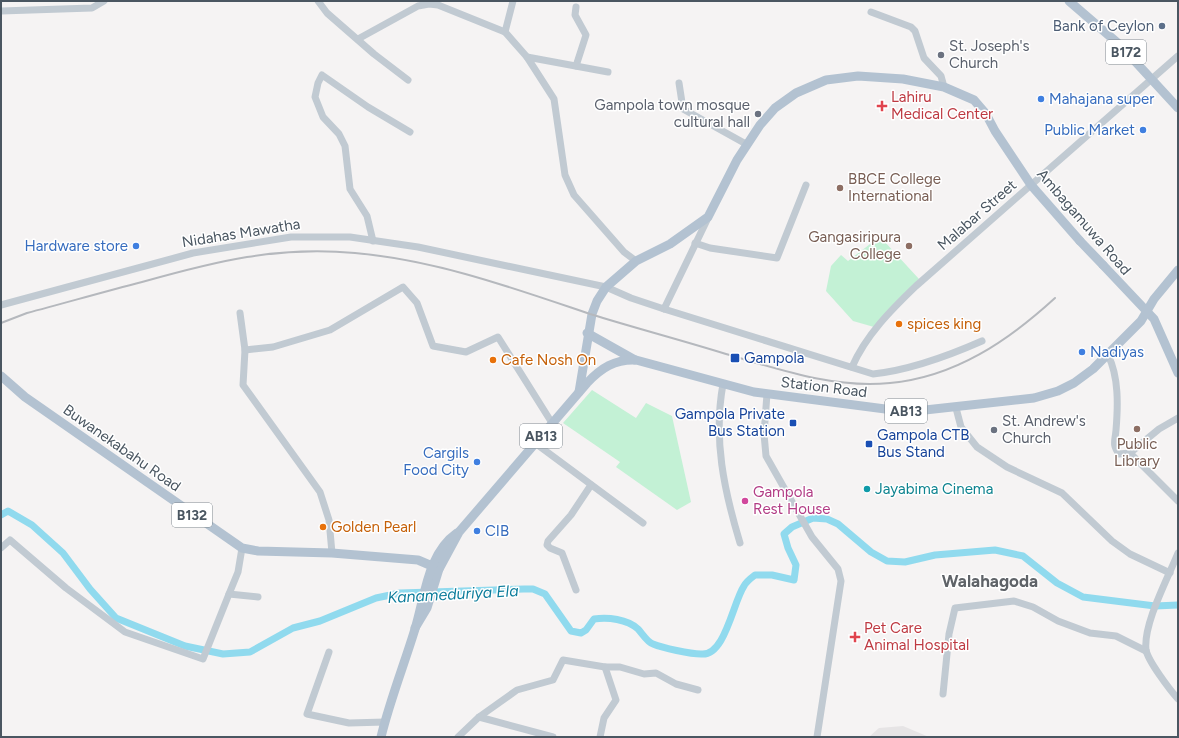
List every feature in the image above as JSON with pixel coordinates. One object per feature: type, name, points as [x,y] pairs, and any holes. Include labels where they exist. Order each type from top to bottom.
[{"type":"main road","name":"B172","points":[[1069,1],[1120,45],[1178,108]]},
{"type":"main road","name":"Ambagamuwa Road","points":[[636,261],[670,244],[708,217],[746,144],[775,108],[796,93],[826,80],[858,76],[903,79],[944,87],[974,100],[986,114],[995,131],[1031,185],[1080,241],[1147,311],[1158,326],[1178,373]]},
{"type":"main road","points":[[579,392],[587,333],[597,301],[606,287],[636,261]]},
{"type":"main road","name":"AB13","points":[[1147,311],[1156,295],[1178,270]]},
{"type":"main road","name":"Station Road","points":[[636,360],[723,384],[767,394],[905,411],[956,408],[1025,400],[1051,394],[1081,378],[1108,355],[1141,321],[1147,311]]},
{"type":"main road","points":[[587,333],[636,360]]},
{"type":"main road","name":"AB13","points":[[382,737],[400,669],[447,541],[459,532],[579,392],[604,367],[623,360],[636,360]]},
{"type":"main road","name":"Buwanekabahu Road","points":[[1,376],[25,397],[242,548],[258,551],[332,553],[418,560],[427,557],[438,564]]},
{"type":"street","points":[[1,11],[92,8],[104,1]]},
{"type":"street","points":[[318,1],[327,13],[408,80]]},
{"type":"street","points":[[505,32],[513,1]]},
{"type":"street","points":[[358,39],[418,6],[429,4],[438,5],[505,32],[527,57],[554,99],[565,175],[574,195],[624,252],[636,261]]},
{"type":"street","points":[[576,7],[575,15],[586,35],[576,66]]},
{"type":"street","points":[[871,12],[911,27],[916,31],[924,58],[941,76],[944,87]]},
{"type":"street","name":"Malabar Street","points":[[852,367],[858,352],[871,335],[916,286],[1178,56]]},
{"type":"street","points":[[527,57],[608,72]]},
{"type":"street","points":[[373,241],[367,216],[350,189],[345,146],[339,134],[323,117],[315,97],[318,83],[322,75],[368,107],[410,132]]},
{"type":"street","points":[[679,83],[682,109],[746,144]]},
{"type":"street","points":[[695,243],[710,248],[777,258],[806,184]]},
{"type":"street","points":[[664,309],[708,217]]},
{"type":"street","name":"Nidahas Mawatha","points":[[1,305],[193,253],[291,237],[350,237],[418,247],[606,287],[631,298],[664,309],[873,374],[887,372],[952,354],[982,341]]},
{"type":"street","points":[[245,350],[273,347],[330,330],[403,287],[418,303],[433,346],[466,352],[498,337],[552,423]]},
{"type":"street","points":[[240,313],[245,350],[243,385],[320,492],[329,520],[332,553]]},
{"type":"street","points":[[1108,355],[1116,378],[1116,430],[1114,446],[1119,454],[1130,453],[1159,429],[1178,418]]},
{"type":"street","points":[[723,384],[718,415],[720,459],[729,506],[740,543]]},
{"type":"street","points":[[767,394],[764,434],[766,456],[810,534],[838,569],[841,581],[818,737]]},
{"type":"street","points":[[956,408],[961,427],[977,447],[1007,467],[1062,493],[1112,540],[1130,554],[1170,573]]},
{"type":"street","points":[[535,443],[642,523]]},
{"type":"street","points":[[1130,453],[1178,501]]},
{"type":"street","points":[[576,590],[562,553],[550,548],[547,545],[548,541],[571,515],[591,485]]},
{"type":"street","points":[[1,548],[10,540],[66,588],[125,632],[203,659],[238,572],[242,548]]},
{"type":"street","points":[[1146,651],[1148,626],[1178,553]]},
{"type":"street","points":[[229,594],[258,597]]},
{"type":"street","points":[[943,694],[949,634],[955,608],[1014,601],[1033,607],[1058,621],[1090,632],[1116,636],[1146,651],[1167,687],[1178,698]]},
{"type":"street","points":[[329,652],[307,714],[349,723],[385,722]]},
{"type":"street","points":[[458,737],[479,717],[517,690],[553,680],[563,660],[605,667],[620,667],[644,674],[656,673],[676,684],[698,690]]},
{"type":"street","points":[[600,737],[604,718],[616,700],[605,667]]},
{"type":"street","points":[[479,717],[553,737]]},
{"type":"shaded area","points":[[903,726],[929,737],[869,737],[879,728]]},
{"type":"green space","points":[[874,241],[884,241],[919,279],[874,327],[853,321],[826,291],[831,266],[841,255],[848,261]]},
{"type":"green space","points":[[592,390],[636,418],[646,403],[672,416],[691,502],[677,510],[616,467],[620,462],[563,423]]},
{"type":"waterway","name":"Kanameduriya Ela","points":[[1,515],[8,511],[32,525],[63,553],[90,589],[116,618],[185,646],[223,654],[250,652],[293,628],[320,621],[376,598],[400,593],[524,589],[533,589],[545,594],[571,631],[581,633],[586,630],[594,619],[605,618],[623,621],[634,626],[653,644],[690,653],[709,653],[716,647],[722,638],[740,594],[750,579],[755,575],[772,575],[794,580],[796,565],[788,548],[784,534],[792,527],[813,518],[827,519],[838,524],[871,552],[887,561],[905,562],[935,555],[995,550],[1023,556],[1057,583],[1083,597],[1155,606],[1178,605]]},
{"type":"railway","points":[[1,323],[27,313],[169,274],[247,257],[299,252],[326,251],[355,253],[415,262],[474,276],[590,314],[786,371],[827,380],[869,384],[890,383],[914,379],[937,373],[958,365],[979,354],[1019,329],[1055,298]]},
{"type":"place","name":"Bank of Ceylon","points":[[1162,26]]},
{"type":"place","name":"St. Joseph's Church","points":[[941,55]]},
{"type":"place","name":"Mahajana super","points":[[1041,99]]},
{"type":"place","name":"Lahiru Medical Center","points":[[882,106]]},
{"type":"place","name":"Gampola town mosque cultural hall","points":[[758,114]]},
{"type":"place","name":"Public Market","points":[[1143,130]]},
{"type":"place","name":"BBCE College International","points":[[840,188]]},
{"type":"place","name":"Hardware store","points":[[136,246]]},
{"type":"place","name":"Gangasiripura College","points":[[909,246]]},
{"type":"place","name":"spices king","points":[[899,324]]},
{"type":"place","name":"Nadiyas","points":[[1082,352]]},
{"type":"place","name":"Gampola","points":[[735,358]]},
{"type":"place","name":"Cafe Nosh On","points":[[493,360]]},
{"type":"place","name":"Gampola Private Bus Station","points":[[793,423]]},
{"type":"place","name":"Public Library","points":[[1137,429]]},
{"type":"place","name":"St. Andrew's Church","points":[[994,430]]},
{"type":"place","name":"Gampola CTB Bus Stand","points":[[869,444]]},
{"type":"place","name":"Cargils Food City","points":[[477,462]]},
{"type":"place","name":"Jayabima Cinema","points":[[867,489]]},
{"type":"place","name":"Gampola Rest House","points":[[745,501]]},
{"type":"place","name":"Golden Pearl","points":[[323,527]]},
{"type":"place","name":"CIB","points":[[477,531]]},
{"type":"place","name":"Pet Care Animal Hospital","points":[[855,637]]},
{"type":"district","name":"Walahagoda","points":[[990,581]]}]
